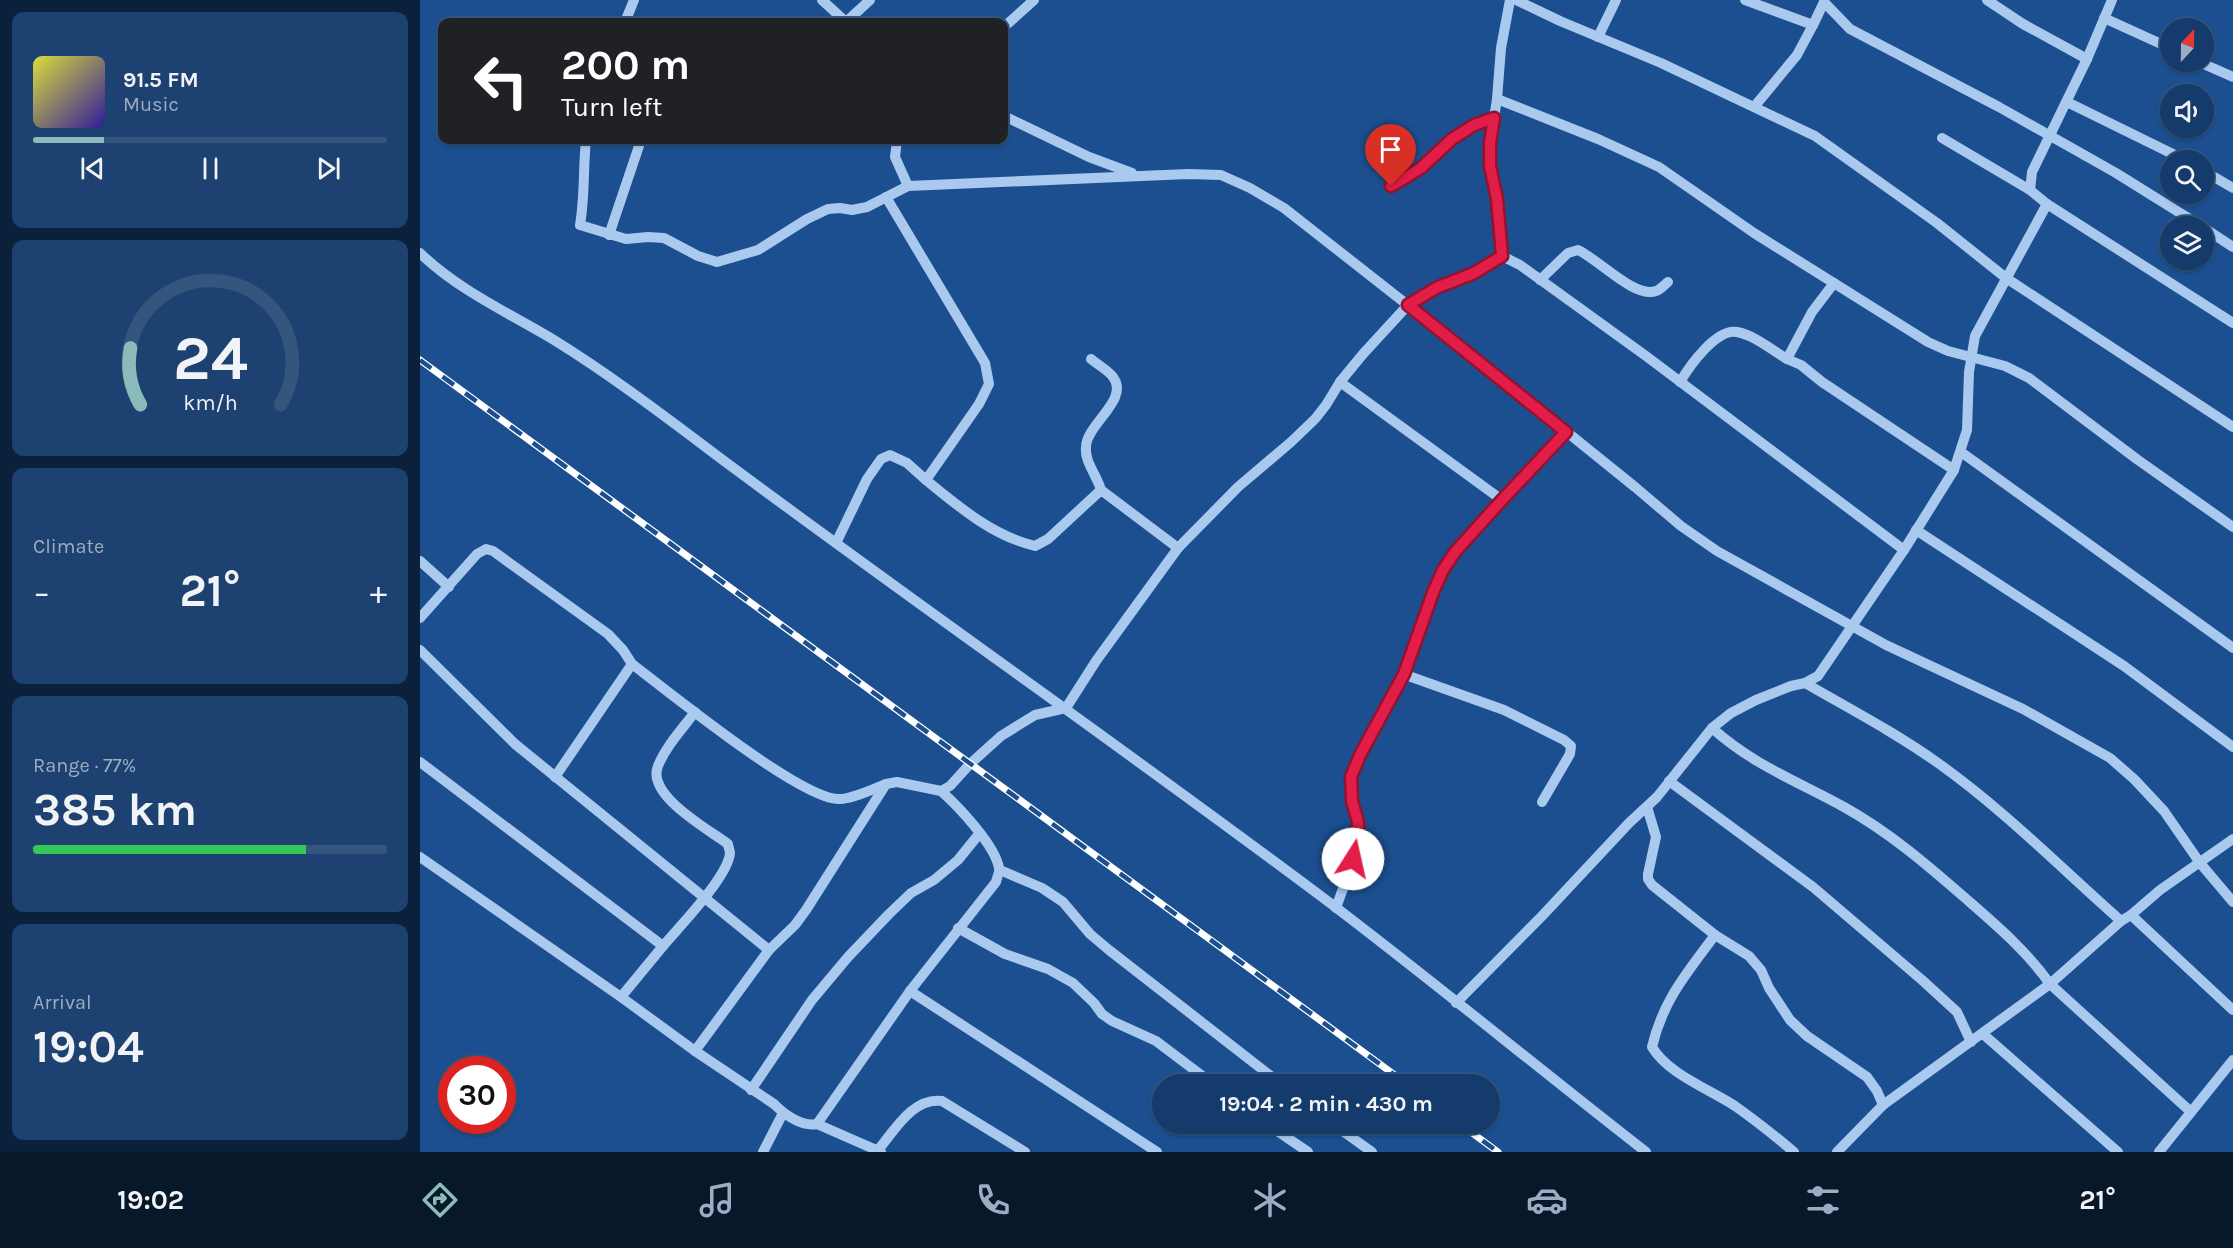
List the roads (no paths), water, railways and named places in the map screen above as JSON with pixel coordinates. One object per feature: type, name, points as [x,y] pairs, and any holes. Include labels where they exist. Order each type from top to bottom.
[{"type":"street","points":[[627,18],[634,0]]},
{"type":"street","points":[[822,0],[842,18]]},
{"type":"street","points":[[850,18],[870,0]]},
{"type":"street","points":[[1008,23],[1034,0]]},
{"type":"street","points":[[1502,256],[1497,199],[1490,166],[1490,143],[1497,99],[1501,48],[1510,0]]},
{"type":"street","points":[[1516,0],[1661,63],[1815,136],[1937,223],[2006,278],[2233,427]]},
{"type":"street","points":[[1598,37],[1616,0]]},
{"type":"street","points":[[1745,0],[1813,25]]},
{"type":"street","points":[[1987,0],[2023,24],[2087,59]]},
{"type":"street","points":[[2030,190],[2032,172],[2087,59],[2112,0]]},
{"type":"street","points":[[1754,107],[1797,55],[1825,1],[1850,29],[1999,107],[2116,173],[2184,216]]},
{"type":"street","points":[[2104,18],[2160,43]]},
{"type":"street","points":[[2214,69],[2233,77]]},
{"type":"street","points":[[1497,99],[1598,139],[1659,167],[1754,233],[1928,342],[1948,351],[2005,366],[2029,378],[2138,460],[2233,527]]},
{"type":"street","points":[[2067,102],[2165,150]]},
{"type":"street","points":[[1008,118],[1089,157],[1137,175]]},
{"type":"street","points":[[1391,186],[1421,168],[1452,139],[1474,125],[1494,118]]},
{"type":"street","points":[[1942,138],[2030,190],[2047,204],[2233,323]]},
{"type":"street","points":[[586,144],[583,165],[584,200],[580,225],[626,239],[664,238],[698,256],[717,262],[758,250],[807,219],[828,209],[852,210],[867,207],[908,186],[1188,174],[1221,175],[1250,188],[1284,208],[1408,305],[1697,538],[1765,579],[1886,645],[2023,709],[2110,758],[2134,778],[2164,811],[2200,863],[2233,902]]},
{"type":"street","points":[[609,235],[640,144]]},
{"type":"street","points":[[897,144],[895,157],[908,186]]},
{"type":"street","points":[[2214,177],[2233,188]]},
{"type":"street","points":[[886,197],[985,363],[989,384],[979,404],[926,480]]},
{"type":"street","points":[[1456,1003],[1647,807],[1712,728],[1731,713],[1756,700],[1805,683],[1818,676],[1904,550],[1954,470],[1967,430],[1970,357],[1975,336],[2047,204]]},
{"type":"street","points":[[2214,235],[2233,248]]},
{"type":"street","points":[[1540,280],[1568,253],[1578,250],[1640,290],[1657,291],[1668,282]]},
{"type":"street","points":[[420,253],[425,264],[555,341],[617,381],[836,543],[1066,708],[1336,908],[1646,1152]]},
{"type":"street","points":[[1502,256],[1540,280],[1680,382],[1904,550]]},
{"type":"street","points":[[941,791],[950,786],[970,764],[1009,731],[1035,715],[1066,708],[1096,661],[1178,549],[1238,487],[1315,419],[1340,382],[1408,305],[1436,288],[1474,273],[1502,256]]},
{"type":"street","points":[[1787,359],[1812,312],[1834,283]]},
{"type":"street","points":[[1680,382],[1696,356],[1711,343],[1733,331],[1739,332],[1801,365],[1822,382],[1954,470]]},
{"type":"street","points":[[1091,359],[1113,377],[1118,387],[1117,395],[1092,429],[1086,444],[1086,456],[1101,489],[1178,549]]},
{"type":"street","points":[[1340,382],[1502,500]]},
{"type":"street","points":[[1336,908],[1353,859],[1358,836],[1358,822],[1352,801],[1351,777],[1360,755],[1404,674],[1443,570],[1455,552],[1566,432]]},
{"type":"street","points":[[1961,452],[2233,648]]},
{"type":"street","points":[[836,543],[867,479],[881,459],[890,455],[907,463],[968,513],[1015,541],[1035,546],[1048,539],[1101,489]]},
{"type":"street","points":[[1916,530],[2124,666],[2233,747]]},
{"type":"street","points":[[420,618],[477,554],[486,549],[493,550],[608,634],[632,664],[695,712],[763,761],[826,798],[840,800],[897,782],[941,791],[960,807],[993,853],[1000,870],[996,882],[910,991],[817,1124]]},
{"type":"street","points":[[420,561],[449,587]]},
{"type":"street","points":[[420,650],[515,744],[769,950]]},
{"type":"street","points":[[555,777],[632,664]]},
{"type":"street","points":[[1404,674],[1504,710],[1564,740],[1570,746],[1570,754],[1542,802]]},
{"type":"street","points":[[1805,683],[1910,743],[1940,764],[1984,798],[2233,1010]]},
{"type":"street","points":[[621,997],[706,897],[725,866],[730,853],[728,844],[665,797],[657,781],[657,768],[664,754],[695,712]]},
{"type":"street","points":[[1712,728],[1731,746],[1755,761],[1876,825],[1911,851],[2006,933],[2035,963],[2050,984],[2191,1112]]},
{"type":"street","points":[[420,762],[663,945]]},
{"type":"street","points":[[1669,781],[1813,887],[1912,972],[1957,1012],[1971,1042]]},
{"type":"street","points":[[695,1051],[769,950],[795,925],[806,910],[886,784]]},
{"type":"street","points":[[1647,807],[1656,837],[1648,879],[1659,892],[1715,935],[1749,956],[1761,970],[1769,988],[1790,1020],[1826,1050],[1867,1077],[1877,1090],[1883,1105]]},
{"type":"street","points":[[751,1090],[812,1000],[848,957],[911,893],[934,880],[958,860],[979,834]]},
{"type":"street","points":[[1837,1152],[1883,1105],[2050,984],[2160,890],[2233,839]]},
{"type":"street","points":[[420,857],[774,1104],[783,1113],[811,1125],[817,1124],[880,1151],[915,1107],[930,1100],[942,1101],[1025,1152]]},
{"type":"street","points":[[1000,870],[1042,888],[1063,902],[1090,934],[1109,950],[1268,1074]]},
{"type":"street","points":[[958,928],[1005,954],[1048,969],[1073,983],[1112,1022],[1156,1041],[1200,1074]]},
{"type":"street","points":[[1715,935],[1670,996],[1652,1047],[1661,1059],[1685,1077],[1735,1106],[1794,1152]]},
{"type":"street","points":[[910,991],[1157,1152]]},
{"type":"street","points":[[1983,1034],[2118,1152]]},
{"type":"street","points":[[2159,1152],[2233,1060]]},
{"type":"street","points":[[764,1152],[783,1113]]},
{"type":"street","points":[[1282,1134],[1308,1152]]},
{"type":"street","points":[[1347,1134],[1372,1152]]},
{"type":"railway","points":[[420,360],[1393,1074]]},
{"type":"railway","points":[[1474,1134],[1498,1152]]}]
